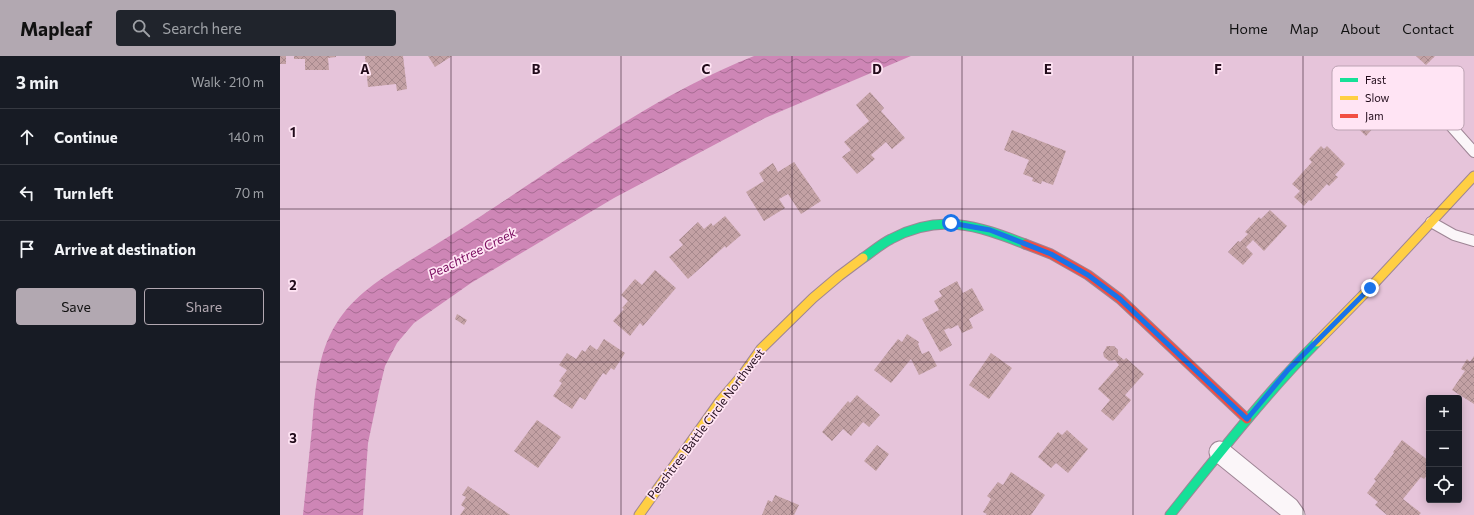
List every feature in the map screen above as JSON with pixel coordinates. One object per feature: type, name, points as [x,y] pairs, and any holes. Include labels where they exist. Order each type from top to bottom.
[{"type":"street","points":[[1170,515],[1288,370],[1370,288],[1474,176]]},
{"type":"street","name":"Peachtree Battle Circle Northwest","points":[[639,515],[720,402],[744,373],[761,349],[813,298],[839,276],[890,239],[925,225],[951,223],[990,230],[1051,254],[1088,275],[1120,299],[1247,419]]},
{"type":"street","points":[[1220,452],[1289,508],[1294,515]]},
{"type":"lane","points":[[1454,130],[1474,152]]},
{"type":"lane","points":[[1431,222],[1454,235],[1474,241]]},
{"type":"water","name":"Peachtree Creek","points":[[754,56],[911,56],[765,118],[614,198],[471,283],[414,323],[397,343],[385,366],[368,443],[363,515],[303,515],[318,374],[330,336],[336,324],[351,304],[369,288],[389,274],[469,224],[612,130],[682,90],[717,72]]},
{"type":"building","points":[[280,56],[286,56],[286,64],[280,64]]},
{"type":"building","points":[[294,56],[336,57],[328,58],[329,70],[305,70],[305,59],[294,59]]},
{"type":"building","points":[[365,56],[403,56],[407,89],[397,91],[396,84],[368,87]]},
{"type":"building","points":[[428,56],[452,56],[435,67]]},
{"type":"building","points":[[1416,56],[1435,56],[1426,65]]},
{"type":"building","points":[[870,92],[884,108],[881,111],[905,138],[892,149],[886,142],[871,155],[875,159],[857,174],[842,157],[851,150],[844,142],[869,121],[856,105]]},
{"type":"building","points":[[1012,130],[1066,151],[1053,185],[1042,181],[1041,184],[1032,181],[1033,178],[1023,174],[1029,160],[1004,150]]},
{"type":"building","points":[[1360,130],[1371,130],[1366,136]]},
{"type":"building","points":[[1321,146],[1324,149],[1327,146],[1345,164],[1335,175],[1338,177],[1329,186],[1327,184],[1311,201],[1309,200],[1304,206],[1294,197],[1300,191],[1292,184],[1312,162],[1309,159]]},
{"type":"building","points":[[794,162],[821,201],[801,214],[788,194],[779,199],[785,208],[764,221],[746,192],[764,181],[759,173],[773,163],[778,172]]},
{"type":"building","points":[[1270,210],[1287,226],[1264,251],[1253,240],[1246,247],[1253,254],[1243,265],[1228,252],[1238,241],[1240,242],[1248,234],[1245,232],[1259,217],[1261,219]]},
{"type":"building","points":[[725,216],[741,235],[726,248],[725,246],[688,279],[669,257],[683,245],[679,240],[698,222],[704,229],[711,223],[713,226]]},
{"type":"building","points":[[655,270],[676,288],[643,326],[640,323],[630,336],[613,321],[624,309],[622,308],[628,301],[621,295],[635,279],[642,285]]},
{"type":"building","points":[[957,281],[963,293],[972,288],[984,310],[969,319],[973,328],[962,333],[958,325],[944,330],[952,345],[940,352],[922,319],[939,310],[934,301],[942,296],[939,291]]},
{"type":"building","points":[[457,314],[467,320],[464,325],[455,319]]},
{"type":"building","points":[[907,334],[919,342],[918,344],[922,354],[929,351],[937,366],[919,375],[911,359],[891,383],[874,370],[898,339],[902,342]]},
{"type":"building","points":[[604,339],[625,353],[614,370],[611,368],[606,375],[603,373],[585,400],[580,397],[572,409],[553,396],[562,383],[559,381],[567,370],[559,365],[567,353],[576,359],[582,350],[585,352],[590,345],[597,350]]},
{"type":"building","points":[[1107,346],[1114,346],[1118,350],[1118,355],[1124,360],[1126,358],[1144,374],[1125,395],[1131,400],[1113,421],[1101,411],[1110,400],[1098,389],[1119,365],[1115,360],[1109,361],[1104,357],[1103,353]]},
{"type":"building","points":[[991,353],[1012,368],[989,399],[969,385]]},
{"type":"building","points":[[1474,356],[1474,404],[1452,390],[1465,371],[1461,369],[1467,359],[1470,362]]},
{"type":"building","points":[[857,395],[880,415],[869,427],[863,422],[851,436],[843,429],[832,441],[822,432],[848,401],[850,403]]},
{"type":"building","points":[[537,420],[561,437],[538,468],[514,451]]},
{"type":"building","points":[[1067,430],[1088,449],[1068,473],[1056,463],[1051,468],[1038,457],[1058,432],[1062,435]]},
{"type":"building","points":[[1402,440],[1426,459],[1426,477],[1424,479],[1421,477],[1403,499],[1421,513],[1419,515],[1387,515],[1375,505],[1378,502],[1367,493],[1376,481],[1374,479],[1394,453],[1393,452]]},
{"type":"building","points":[[877,445],[889,454],[876,471],[864,461]]},
{"type":"building","points":[[1011,472],[1045,495],[1031,515],[986,515],[987,514],[983,512],[991,499],[987,496],[998,482],[1003,485]]},
{"type":"building","points":[[468,486],[510,515],[460,515],[465,508],[461,505],[466,497],[462,495]]},
{"type":"building","points":[[775,495],[799,505],[794,515],[762,515],[768,500],[772,502]]},
{"type":"traffic: fast","points":[[863,258],[887,241],[909,231],[926,226],[942,224],[974,227],[1025,244]]},
{"type":"traffic: fast","points":[[1170,515],[1260,405],[1317,342]]},
{"type":"traffic: slow","points":[[1317,342],[1370,288],[1474,176]]},
{"type":"traffic: slow","points":[[639,515],[720,401],[744,373],[761,349],[813,298],[863,258]]},
{"type":"traffic: jam","points":[[1025,244],[1051,254],[1088,275],[1120,299],[1247,419]]},
{"type":"route","points":[[951,223],[990,230],[1051,254],[1088,275],[1120,299],[1247,419],[1288,370],[1370,288]]}]
